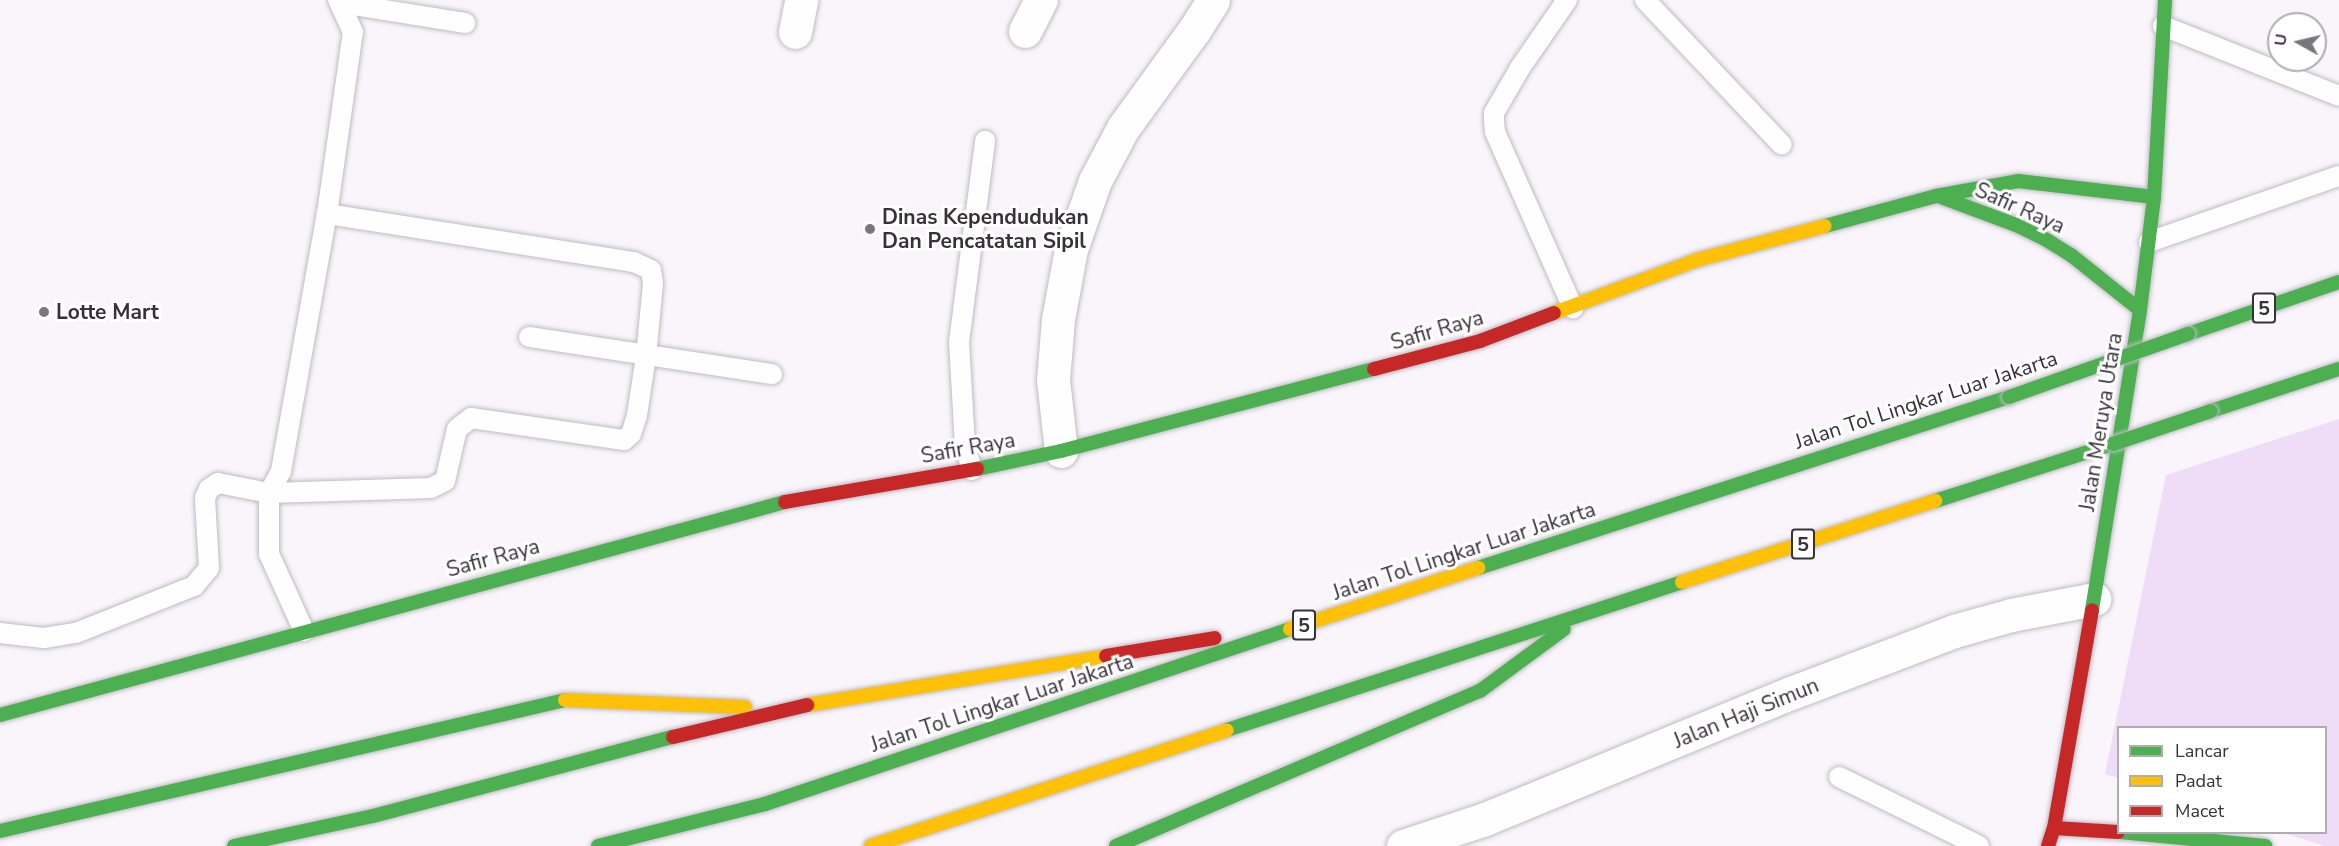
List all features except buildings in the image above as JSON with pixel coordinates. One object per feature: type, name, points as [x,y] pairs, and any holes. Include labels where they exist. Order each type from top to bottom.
[{"type":"main road","name":"Jalan Meruya Utara","points":[[2048,846],[2054,828],[2094,598],[2140,310],[2154,197],[2165,0]]},
{"type":"main road","name":"Safir Raya","points":[[0,715],[793,499],[972,470],[1061,452],[1480,341],[1697,260],[1936,196],[2018,181],[2154,197]]},
{"type":"main road","name":"Safir Raya","points":[[1936,196],[2016,225],[2045,239],[2071,255],[2140,310]]},
{"type":"main road","name":"Jalan Tol Lingkar Luar Jakarta","points":[[598,846],[765,804],[1315,621],[2009,396],[2339,282]]},
{"type":"main road","name":"5","points":[[871,846],[1587,612],[2018,476],[2339,369]]},
{"type":"main road","points":[[1116,846],[1480,691],[1587,612]]},
{"type":"main road","points":[[234,846],[373,816],[781,709],[1315,621]]},
{"type":"main road","points":[[0,831],[562,700],[781,709]]},
{"type":"main road","points":[[2054,828],[2117,832]]},
{"type":"main road","points":[[2152,834],[2201,837],[2265,846]]},
{"type":"street","points":[[795,32],[801,0]]},
{"type":"street","points":[[1025,31],[1041,0]]},
{"type":"street","points":[[1061,452],[1053,380],[1058,319],[1071,249],[1095,181],[1123,128],[1195,29],[1213,0]]},
{"type":"street","name":"Jalan Haji Simun","points":[[1403,846],[1484,833],[1791,693],[1954,631],[2011,615],[2094,598]]},
{"type":"lane","points":[[1567,0],[1520,68],[1494,113],[1494,121],[1495,132],[1573,308]]},
{"type":"lane","points":[[1645,0],[1782,144]]},
{"type":"lane","points":[[340,2],[465,23]]},
{"type":"lane","points":[[304,631],[269,554],[269,493],[281,471],[327,214],[353,32],[340,2]]},
{"type":"lane","points":[[2163,26],[2339,96]]},
{"type":"lane","points":[[972,470],[965,446],[959,342],[984,141]]},
{"type":"lane","points":[[2148,242],[2339,176]]},
{"type":"lane","points":[[0,633],[44,638],[76,633],[194,585],[209,567],[206,497],[209,489],[218,483],[269,493],[431,488],[445,481],[457,429],[471,418],[624,440],[631,434],[637,415],[646,356],[653,275],[651,270],[643,264],[327,214]]},
{"type":"lane","points":[[529,337],[772,374]]},
{"type":"lane","points":[[1839,777],[1979,846]]},
{"type":"shaded area","points":[[2339,419],[2339,846],[2325,846],[2287,834],[2327,834],[2327,726],[2117,726],[2117,778],[2105,774],[2166,475]]},
{"type":"traffic: fast","points":[[2092,610],[2140,310],[2154,197],[2165,0]]},
{"type":"traffic: fast","points":[[1825,226],[1936,196],[2018,181],[2154,197]]},
{"type":"traffic: fast","points":[[1938,196],[2016,225],[2045,239],[2071,255],[2140,310]]},
{"type":"traffic: fast","points":[[2188,334],[2339,282]]},
{"type":"traffic: fast","points":[[2009,397],[2188,334]]},
{"type":"traffic: fast","points":[[977,469],[1061,451],[1374,369]]},
{"type":"traffic: fast","points":[[2211,411],[2339,369]]},
{"type":"traffic: fast","points":[[1478,568],[2009,397]]},
{"type":"traffic: fast","points":[[2113,444],[2211,411]]},
{"type":"traffic: fast","points":[[1935,501],[2113,444]]},
{"type":"traffic: fast","points":[[0,715],[785,502]]},
{"type":"traffic: fast","points":[[1227,730],[1682,582]]},
{"type":"traffic: fast","points":[[598,846],[765,804],[1290,629]]},
{"type":"traffic: fast","points":[[1116,846],[1480,691],[1564,629]]},
{"type":"traffic: fast","points":[[0,831],[565,700]]},
{"type":"traffic: fast","points":[[234,846],[373,816],[673,737]]},
{"type":"traffic: fast","points":[[2141,834],[2265,846]]},
{"type":"traffic: slow","points":[[1554,313],[1697,260],[1825,226]]},
{"type":"traffic: slow","points":[[1682,582],[1935,501]]},
{"type":"traffic: slow","points":[[1290,629],[1478,568]]},
{"type":"traffic: slow","points":[[807,705],[1106,656]]},
{"type":"traffic: slow","points":[[565,700],[745,707]]},
{"type":"traffic: slow","points":[[871,846],[1227,730]]},
{"type":"traffic: jam","points":[[1374,369],[1480,341],[1554,313]]},
{"type":"traffic: jam","points":[[785,502],[977,469]]},
{"type":"traffic: jam","points":[[2048,846],[2054,828],[2092,610]]},
{"type":"traffic: jam","points":[[1106,656],[1215,638]]},
{"type":"traffic: jam","points":[[673,737],[807,705]]},
{"type":"traffic: jam","points":[[2054,828],[2117,832]]},
{"type":"place","name":"Dinas Kependudukan Dan Pencatatan Sipil","points":[[870,229]]},
{"type":"place","name":"Lotte Mart","points":[[44,312]]}]
